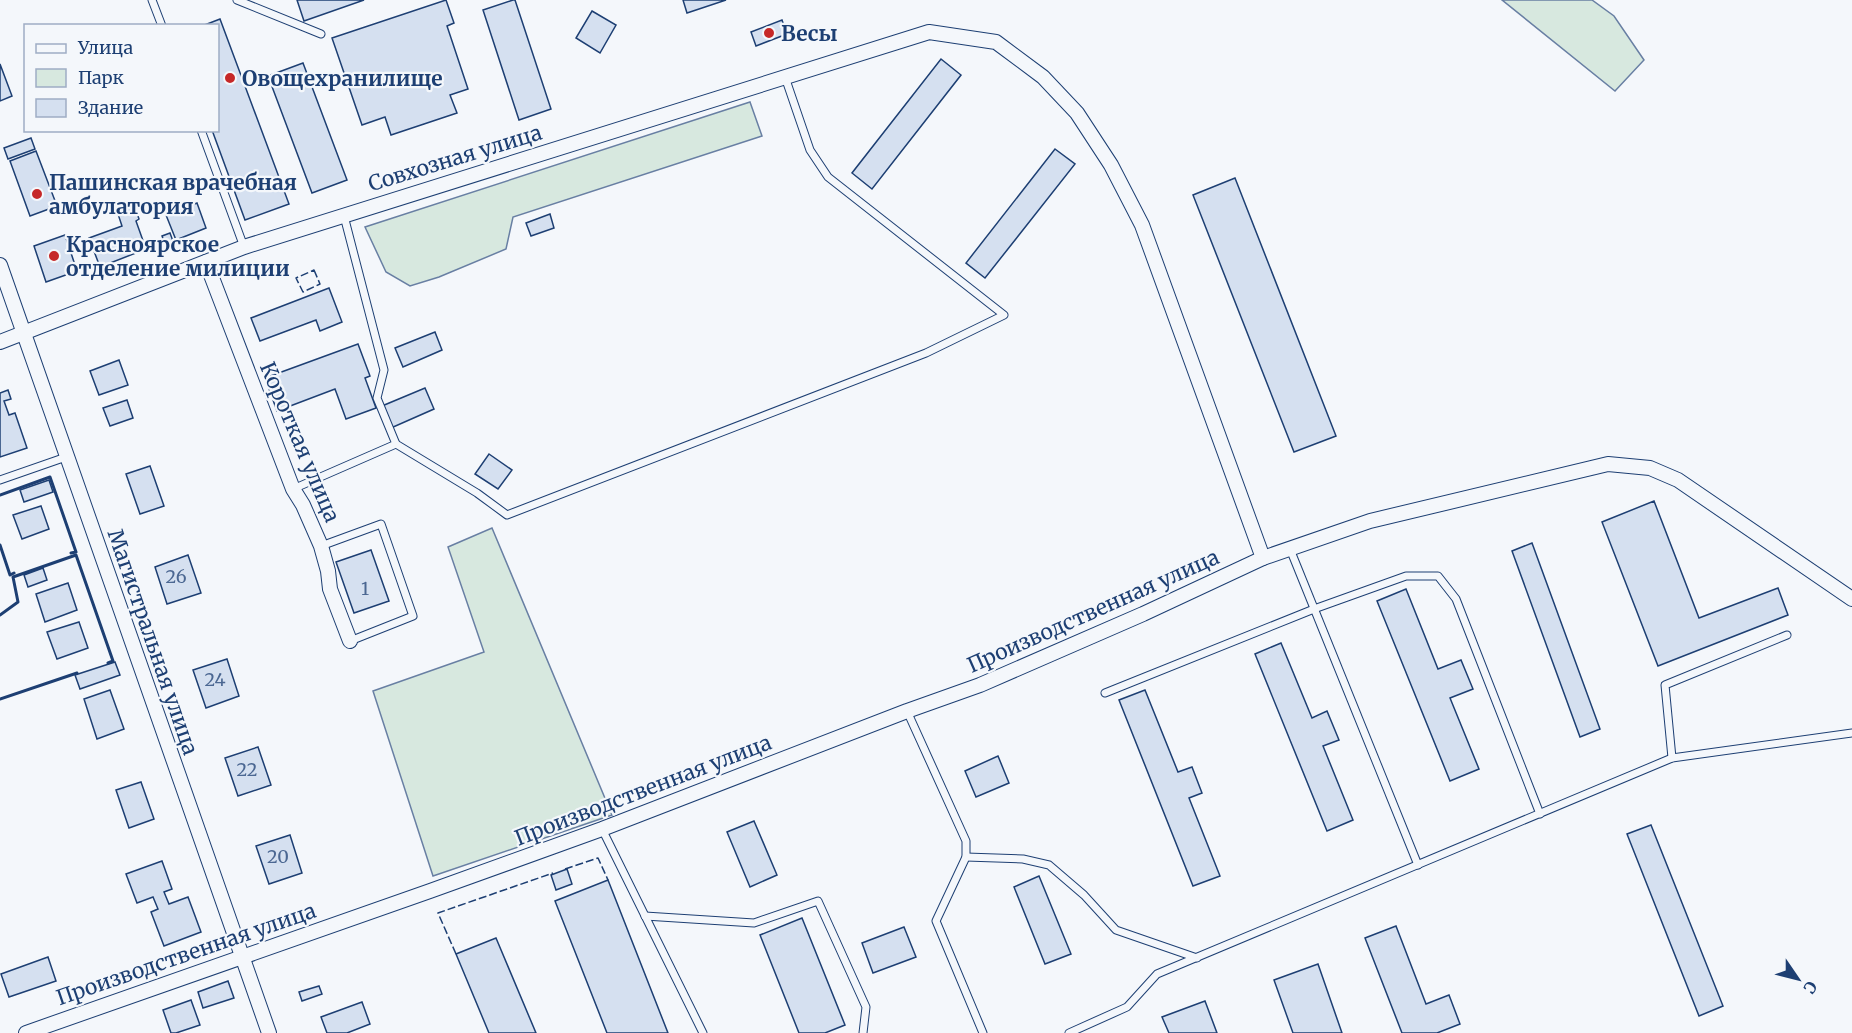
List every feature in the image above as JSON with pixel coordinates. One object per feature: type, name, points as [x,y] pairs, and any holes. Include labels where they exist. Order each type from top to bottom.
[{"type":"street","name":"Совхозная улица","points":[[0,342],[244,247],[929,32],[996,42],[1043,77],[1077,113],[1111,165],[1142,225],[1263,558]]},
{"type":"street","name":"Короткая улица","points":[[206,262],[293,489],[303,505],[321,546],[330,588],[350,641]]},
{"type":"street","name":"Магистральная улица","points":[[0,265],[269,1033]]},
{"type":"street","name":"Производственная улица","points":[[26,1033],[602,829],[980,685],[1143,614],[1263,558],[1370,521],[1608,464],[1650,468],[1678,480],[1852,599]]},
{"type":"lane","points":[[152,0],[161,24]]},
{"type":"lane","points":[[237,0],[321,34]]},
{"type":"lane","points":[[344,216],[384,370],[377,398],[396,444],[477,493],[507,515],[926,353],[1004,315],[828,177],[810,150],[785,77]]},
{"type":"lane","points":[[202,132],[244,247]]},
{"type":"lane","points":[[293,489],[396,444]]},
{"type":"lane","points":[[0,480],[66,457]]},
{"type":"lane","points":[[321,546],[381,524],[413,616],[350,641]]},
{"type":"lane","points":[[1290,549],[1418,865]]},
{"type":"lane","points":[[1105,693],[1314,609],[1406,576],[1438,576],[1456,599],[1540,814]]},
{"type":"lane","points":[[1672,758],[1665,685],[1787,635]]},
{"type":"lane","points":[[907,711],[966,841],[966,856],[936,921],[983,1033]]},
{"type":"lane","points":[[1069,1033],[1127,1007],[1157,974],[1672,758],[1852,733]]},
{"type":"lane","points":[[602,829],[703,1033]]},
{"type":"lane","points":[[966,856],[1023,859],[1049,865],[1084,895],[1116,930],[1197,957]]},
{"type":"lane","points":[[645,916],[754,923],[818,901],[866,1007],[863,1033]]},
{"type":"green space","points":[[1502,0],[1592,0],[1614,16],[1644,60],[1615,91]]},
{"type":"green space","points":[[750,102],[762,136],[513,217],[506,249],[439,277],[410,286],[386,272],[365,227]]},
{"type":"green space","points":[[492,528],[612,815],[433,876],[373,691],[484,652],[448,547]]},
{"type":"building","name":"Овощехранилище","points":[[297,0],[364,0],[304,21]]},
{"type":"building","points":[[446,0],[454,23],[447,26],[468,89],[450,95],[457,113],[391,135],[385,117],[362,125],[332,38]]},
{"type":"building","name":"Овощехранилище","points":[[515,0],[551,109],[519,120],[483,10]]},
{"type":"building","points":[[683,0],[726,0],[687,13]]},
{"type":"building","points":[[592,11],[616,25],[600,53],[576,38]]},
{"type":"building","name":"Овощехранилище","points":[[220,19],[289,204],[245,220],[213,132],[219,132],[219,24],[207,24]]},
{"type":"building","name":"Весы","points":[[782,20],[787,34],[756,46],[751,32]]},
{"type":"building","points":[[941,59],[961,75],[872,189],[852,173]]},
{"type":"building","name":"Овощехранилище","points":[[303,63],[347,180],[312,193],[268,76]]},
{"type":"building","points":[[0,64],[12,96],[0,101]]},
{"type":"building","points":[[31,138],[35,149],[8,159],[4,148]]},
{"type":"building","points":[[1055,149],[1075,164],[985,278],[966,263]]},
{"type":"building","name":"Пашинская врачебная амбулатория","points":[[36,151],[57,206],[30,216],[10,161]]},
{"type":"building","points":[[1235,178],[1336,436],[1294,452],[1193,195]]},
{"type":"building","points":[[197,203],[206,228],[176,240],[166,215]]},
{"type":"building","points":[[134,205],[139,219],[136,221],[146,249],[100,267],[89,238],[122,226],[117,211]]},
{"type":"building","points":[[550,214],[554,228],[531,236],[526,223]]},
{"type":"building","points":[[170,233],[174,244],[166,247],[162,236]]},
{"type":"building","name":"Красноярское отделение милиции","points":[[65,235],[77,271],[46,282],[34,246]]},
{"type":"building","points":[[329,288],[342,322],[320,331],[316,320],[260,341],[251,318]]},
{"type":"building","points":[[435,332],[442,350],[403,367],[395,348]]},
{"type":"building","points":[[358,344],[370,376],[365,378],[376,408],[346,419],[335,389],[277,411],[265,378]]},
{"type":"building","points":[[119,360],[128,385],[99,395],[90,371]]},
{"type":"building","points":[[425,388],[434,409],[391,428],[382,406]]},
{"type":"building","points":[[8,390],[11,399],[4,401],[9,415],[15,413],[27,448],[0,457],[0,393]]},
{"type":"building","points":[[127,400],[133,418],[110,426],[103,408]]},
{"type":"building","points":[[489,454],[512,470],[498,489],[475,474]]},
{"type":"building","points":[[150,466],[164,506],[140,514],[126,474]]},
{"type":"building","points":[[49,480],[53,492],[24,502],[20,490]]},
{"type":"building","points":[[1654,501],[1699,618],[1778,588],[1788,615],[1658,666],[1602,522]]},
{"type":"building","points":[[41,506],[49,529],[22,539],[13,515]]},
{"type":"building","points":[[1532,543],[1600,729],[1580,737],[1512,551]]},
{"type":"building","points":[[371,550],[389,601],[354,613],[336,562]]},
{"type":"building","points":[[188,555],[201,593],[167,604],[155,567]]},
{"type":"building","points":[[43,568],[47,580],[28,587],[24,575]]},
{"type":"building","points":[[68,583],[77,610],[45,622],[36,594]]},
{"type":"building","points":[[1406,589],[1438,669],[1461,660],[1473,689],[1450,698],[1479,769],[1450,781],[1377,601]]},
{"type":"building","points":[[79,622],[88,648],[57,659],[47,632]]},
{"type":"building","points":[[1281,643],[1312,718],[1327,711],[1339,740],[1323,746],[1353,820],[1327,831],[1255,654]]},
{"type":"building","points":[[227,659],[239,696],[206,708],[193,670]]},
{"type":"building","points":[[115,662],[120,675],[80,689],[75,675]]},
{"type":"building","points":[[110,690],[124,729],[97,739],[84,699]]},
{"type":"building","points":[[1145,690],[1178,772],[1192,767],[1202,793],[1189,798],[1220,876],[1193,886],[1119,700]]},
{"type":"building","points":[[258,747],[271,785],[238,796],[225,758]]},
{"type":"building","points":[[998,756],[1009,783],[976,797],[965,771]]},
{"type":"building","points":[[141,782],[154,819],[129,828],[116,790]]},
{"type":"building","points":[[754,821],[777,875],[750,887],[727,832]]},
{"type":"building","points":[[1651,825],[1723,1006],[1699,1016],[1627,834]]},
{"type":"building","points":[[290,835],[302,873],[269,884],[256,846]]},
{"type":"building","points":[[162,861],[172,889],[164,892],[169,904],[188,897],[201,932],[164,946],[151,912],[158,909],[153,897],[137,903],[126,874]]},
{"type":"building","points":[[567,869],[572,884],[556,890],[551,875]]},
{"type":"building","points":[[1039,876],[1071,954],[1045,964],[1014,887]]},
{"type":"building","points":[[608,880],[668,1033],[607,1033],[555,901]]},
{"type":"building","points":[[802,918],[845,1025],[825,1033],[799,1033],[760,935]]},
{"type":"building","points":[[1396,926],[1426,1004],[1449,995],[1460,1024],[1437,1033],[1402,1033],[1365,938]]},
{"type":"building","points":[[904,927],[916,957],[873,973],[862,943]]},
{"type":"building","points":[[496,938],[536,1033],[489,1033],[456,954]]},
{"type":"building","points":[[48,957],[56,981],[9,997],[1,974]]},
{"type":"building","points":[[1318,964],[1342,1033],[1293,1033],[1274,980]]},
{"type":"building","points":[[228,981],[234,998],[203,1008],[198,992]]},
{"type":"building","points":[[319,986],[322,994],[302,1001],[299,992]]},
{"type":"building","points":[[191,1000],[200,1025],[171,1033],[163,1010]]},
{"type":"building","points":[[1205,1001],[1217,1033],[1169,1033],[1162,1017]]},
{"type":"building","points":[[362,1002],[370,1024],[347,1033],[327,1033],[321,1017]]},
{"type":"fence","points":[[314,270],[320,284],[303,292],[296,278],[314,270]]},
{"type":"fence","points":[[565,869],[598,858],[608,880]]},
{"type":"fence","points":[[456,954],[438,913],[553,873]]},
{"type":"wall","points":[[0,495],[50,477],[76,552],[71,553]]},
{"type":"wall","points":[[0,545],[10,575],[14,573]]},
{"type":"wall","points":[[0,615],[18,602],[13,577],[76,555],[113,661],[108,663]]},
{"type":"wall","points":[[0,699],[77,673]]},
{"type":"place","name":"Весы","points":[[769,33]]},
{"type":"place","name":"Овощехранилище","points":[[230,78]]},
{"type":"place","name":"Пашинская врачебная амбулатория","points":[[37,194]]},
{"type":"place","name":"Красноярское отделение милиции","points":[[54,256]]}]
